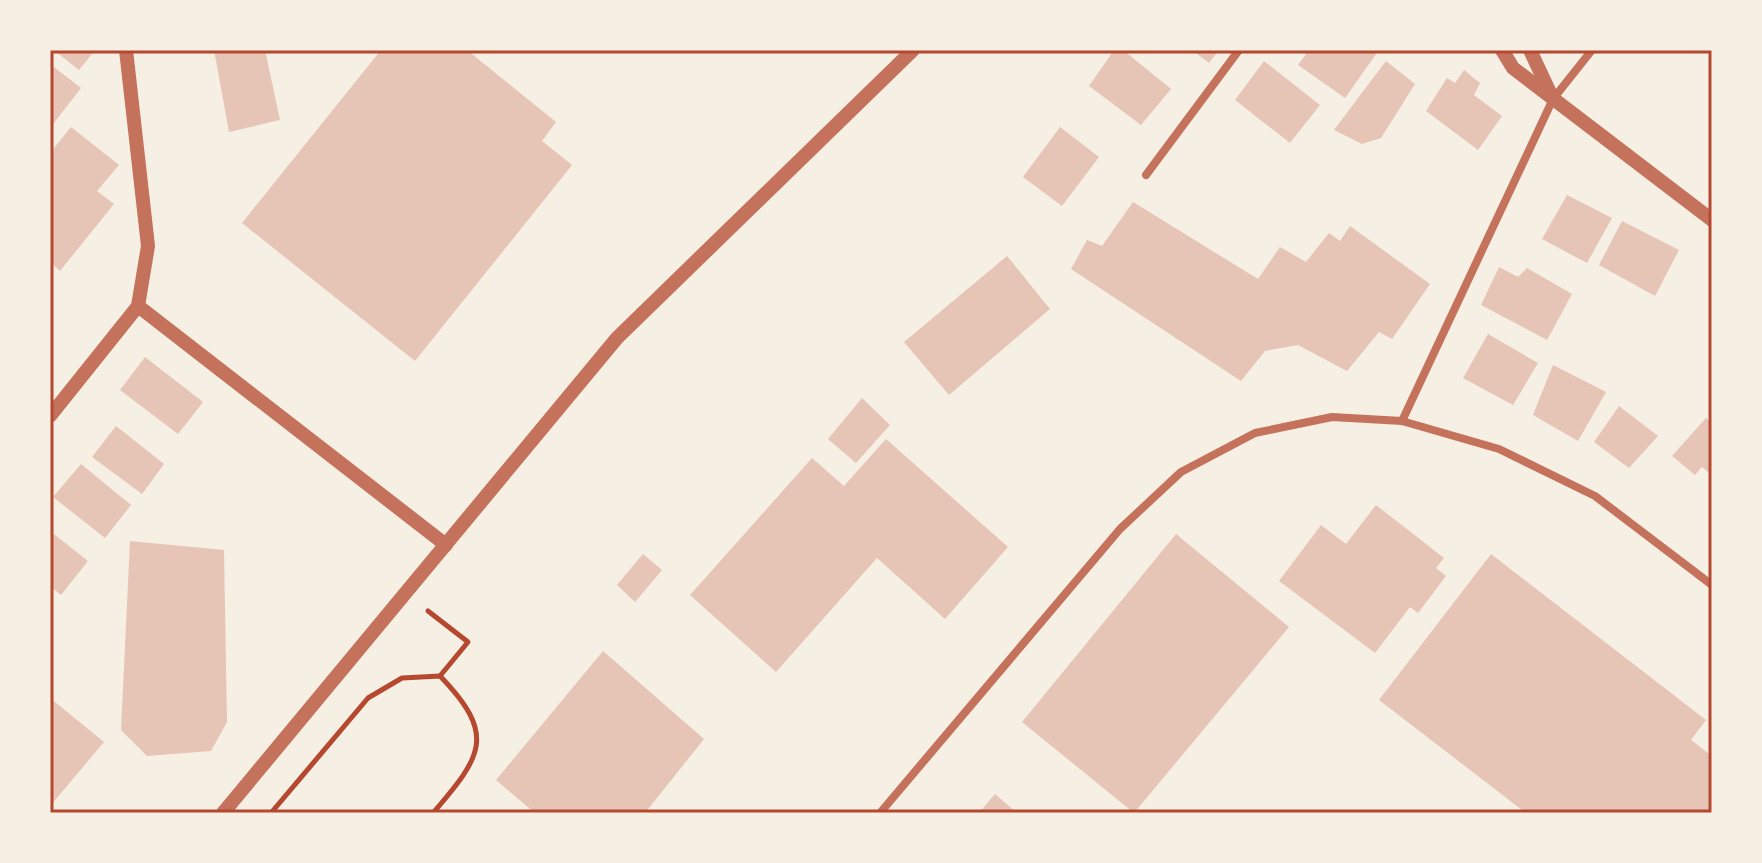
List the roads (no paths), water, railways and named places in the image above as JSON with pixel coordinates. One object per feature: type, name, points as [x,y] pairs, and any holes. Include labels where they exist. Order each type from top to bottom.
[{"type":"street","points":[[50,416],[138,306],[148,246],[126,50]]},
{"type":"street","points":[[223,813],[617,338],[913,50]]},
{"type":"street","points":[[1146,175],[1239,50]]},
{"type":"street","points":[[1502,50],[1513,68],[1712,220]]},
{"type":"street","points":[[1530,50],[1553,99]]},
{"type":"street","points":[[1402,421],[1553,99],[1592,50]]},
{"type":"street","points":[[138,306],[446,545]]},
{"type":"street","points":[[880,813],[1120,529],[1181,472],[1255,433],[1332,417],[1402,421],[1499,449],[1595,496],[1712,585]]}]
